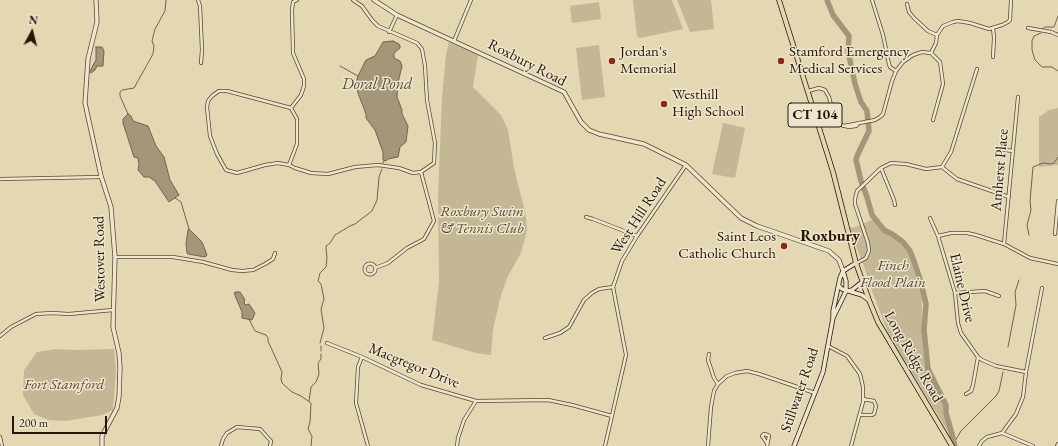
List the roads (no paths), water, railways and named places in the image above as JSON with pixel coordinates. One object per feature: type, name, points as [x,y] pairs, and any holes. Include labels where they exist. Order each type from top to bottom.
[{"type":"main road","name":"Long Ridge Road","points":[[779,0],[833,172],[856,264],[862,282],[878,322],[949,445]]},
{"type":"street","name":"Westover Road","points":[[96,0],[97,22],[88,59],[85,103],[101,177],[111,207],[115,257],[113,327],[120,363],[119,397],[114,415],[102,436],[102,446]]},
{"type":"street","points":[[198,0],[200,6],[202,50],[201,63]]},
{"type":"street","points":[[291,108],[301,95],[304,86],[304,79],[293,53],[292,10],[293,2],[297,0]]},
{"type":"street","points":[[289,165],[297,144],[297,120],[291,108],[245,95],[224,91],[219,91],[212,96],[208,101],[207,107],[210,136],[217,154],[226,170],[237,173],[272,164],[289,165],[311,173],[328,174],[355,167],[378,165],[399,168],[413,173],[421,172],[434,163],[436,143],[427,100],[425,66],[422,49],[417,43],[378,26],[362,6],[353,0]]},
{"type":"street","name":"Roxbury Road","points":[[374,0],[397,15],[564,92],[581,122],[592,132],[644,144],[686,165],[741,218],[757,226],[829,251],[839,260],[843,271]]},
{"type":"street","points":[[454,41],[471,0]]},
{"type":"street","points":[[872,0],[883,35],[888,64],[896,71]]},
{"type":"street","points":[[931,52],[938,35],[944,26],[953,22],[964,22],[982,28],[993,28],[1009,21],[1011,16],[1011,0]]},
{"type":"street","points":[[907,4],[909,12],[914,18],[928,31],[938,35]]},
{"type":"street","points":[[389,32],[397,15]]},
{"type":"street","points":[[993,28],[993,57]]},
{"type":"street","points":[[1028,28],[1058,35]]},
{"type":"street","points":[[808,91],[819,88],[825,90],[829,98],[835,120],[839,124],[844,126],[856,126],[860,123],[875,120],[883,114],[892,81],[896,71],[903,62],[913,55],[922,52],[931,52],[940,62],[943,84],[933,120]]},
{"type":"street","points":[[942,167],[951,152],[977,69]]},
{"type":"street","name":"Amherst Place","points":[[1004,244],[1018,97]]},
{"type":"street","points":[[998,149],[1013,151]]},
{"type":"street","points":[[846,291],[846,281],[843,271],[866,258],[869,251],[868,243],[855,204],[857,191],[880,168],[891,163],[906,164],[926,169],[942,167],[957,179],[1009,197]]},
{"type":"street","name":"West Hill Road","points":[[612,287],[622,260],[686,165]]},
{"type":"street","points":[[880,168],[895,205]]},
{"type":"street","points":[[375,268],[388,263],[407,248],[424,239],[434,222],[421,172]]},
{"type":"street","points":[[0,179],[101,177]]},
{"type":"street","points":[[1054,234],[1058,201]]},
{"type":"street","points":[[586,217],[637,236]]},
{"type":"street","name":"Elaine Drive","points":[[930,218],[938,236],[955,293],[957,315],[961,333],[978,357],[982,360],[996,366],[1026,372]]},
{"type":"street","points":[[938,236],[951,233],[967,233],[1004,244],[1030,258],[1058,264]]},
{"type":"street","points":[[115,257],[173,257],[206,262],[232,270],[242,271],[253,270],[265,264],[273,258],[275,253]]},
{"type":"street","points":[[368,264],[373,264],[375,268],[375,272],[372,274],[368,275],[365,271],[365,267],[368,264]]},
{"type":"street","name":"Stillwater Road","points":[[834,318],[833,311],[840,278],[843,271]]},
{"type":"street","points":[[846,291],[852,290],[862,282]]},
{"type":"street","points":[[839,286],[842,290],[862,295],[869,300]]},
{"type":"street","points":[[546,338],[560,333],[570,327],[584,300],[592,293],[599,289],[612,287],[626,355],[605,446]]},
{"type":"street","points":[[979,446],[986,437],[1002,432],[1016,414],[1023,397],[1026,372],[1042,288]]},
{"type":"street","name":"Stillwater Road","points":[[794,446],[823,372],[834,318],[846,291]]},
{"type":"street","points":[[955,293],[985,291],[999,296]]},
{"type":"street","points":[[0,336],[11,327],[36,314],[69,314],[113,310]]},
{"type":"street","name":"Macgregor Drive","points":[[327,343],[362,357],[421,385],[476,401],[548,400],[612,416]]},
{"type":"street","points":[[828,346],[847,356],[860,374],[864,387],[860,415],[850,446]]},
{"type":"street","points":[[709,354],[708,360],[714,378],[718,384]]},
{"type":"street","points":[[362,357],[358,366],[356,403],[368,446]]},
{"type":"street","points":[[966,394],[971,391],[973,385],[978,357]]},
{"type":"street","points":[[708,446],[711,407],[714,392],[718,384],[727,376],[735,373],[747,372],[759,374],[815,393]]},
{"type":"street","points":[[860,415],[874,414],[876,406],[874,400],[863,399]]},
{"type":"street","points":[[457,446],[464,420],[476,401]]},
{"type":"street","points":[[221,446],[227,433],[237,426],[260,429],[270,441],[270,446]]},
{"type":"street","points":[[1002,432],[1033,446]]},
{"type":"street","points":[[0,437],[2,446]]},
{"type":"water","name":"Doral Pond","points":[[393,41],[400,46],[394,54],[394,58],[400,61],[402,66],[398,83],[397,97],[402,114],[408,126],[406,142],[400,147],[398,157],[388,159],[386,161],[383,160],[383,152],[375,130],[366,118],[356,83],[366,60],[375,56],[383,42]]},
{"type":"water","points":[[96,47],[102,47],[104,51],[103,66],[97,66],[91,73],[90,71],[96,60]]},
{"type":"water","points":[[128,114],[131,116],[133,121],[148,126],[156,146],[164,157],[170,180],[179,195],[169,202],[155,181],[149,177],[144,177],[138,170],[138,158],[134,157],[123,123],[123,119]]},
{"type":"water","points":[[189,229],[202,242],[207,255],[205,257],[187,253],[186,243]]},
{"type":"water","points":[[240,292],[245,300],[245,305],[249,304],[255,313],[252,320],[242,318],[242,312],[234,293]]},
{"type":"waterway","points":[[128,114],[120,96],[120,92],[122,90],[134,88],[153,54],[154,46],[152,41],[155,29],[165,11],[166,0]]},
{"type":"waterway","points":[[827,0],[833,15],[849,36],[848,51],[855,84],[861,102],[867,111],[869,131],[856,160],[861,181],[872,215],[884,230],[903,242],[910,251],[914,261],[926,304],[924,330],[928,369],[946,405],[946,413],[955,446]]},
{"type":"waterway","points":[[1042,29],[1045,27],[1054,27],[1058,16]]},
{"type":"waterway","points":[[1041,33],[1034,36],[1032,41],[1032,50],[1035,60],[1042,67],[1052,67],[1058,71]]},
{"type":"waterway","points":[[340,66],[358,76]]},
{"type":"waterway","points":[[1029,235],[1027,225],[1031,210],[1030,201],[1033,167],[1043,163],[1054,163],[1058,157]]},
{"type":"waterway","points":[[320,343],[324,328],[321,309],[324,299],[321,284],[318,281],[320,273],[326,267],[326,246],[335,235],[355,224],[372,211],[377,200],[379,177],[382,169]]},
{"type":"waterway","points":[[175,198],[181,202],[189,229]]},
{"type":"waterway","points":[[1008,347],[1016,305],[1015,292],[1019,280]]},
{"type":"waterway","points":[[249,319],[255,331],[266,335],[268,338],[282,372],[282,383],[292,392],[311,403],[308,429],[312,436],[311,446]]},
{"type":"waterway","points":[[321,346],[321,351]]},
{"type":"waterway","points":[[309,401],[311,387],[316,382],[319,374],[318,363],[321,359],[321,354]]},
{"type":"waterway","points":[[955,441],[961,431],[996,396],[999,391],[1003,372]]},
{"type":"place","name":"Jordan's Memorial","points":[[612,61]]},
{"type":"place","name":"Stamford Emergency Medical Services","points":[[781,61]]},
{"type":"place","name":"Westhill High School","points":[[664,104]]},
{"type":"place","name":"Saint Leos Catholic Church","points":[[784,246]]},
{"type":"district","name":"Roxbury","points":[[830,237]]},
{"type":"park label","name":"Roxbury Swim & Tennis Club","points":[[482,220]]},
{"type":"park label","name":"Finch Flood Plain","points":[[893,274]]},
{"type":"park label","name":"Fort Stamford","points":[[64,385]]}]
